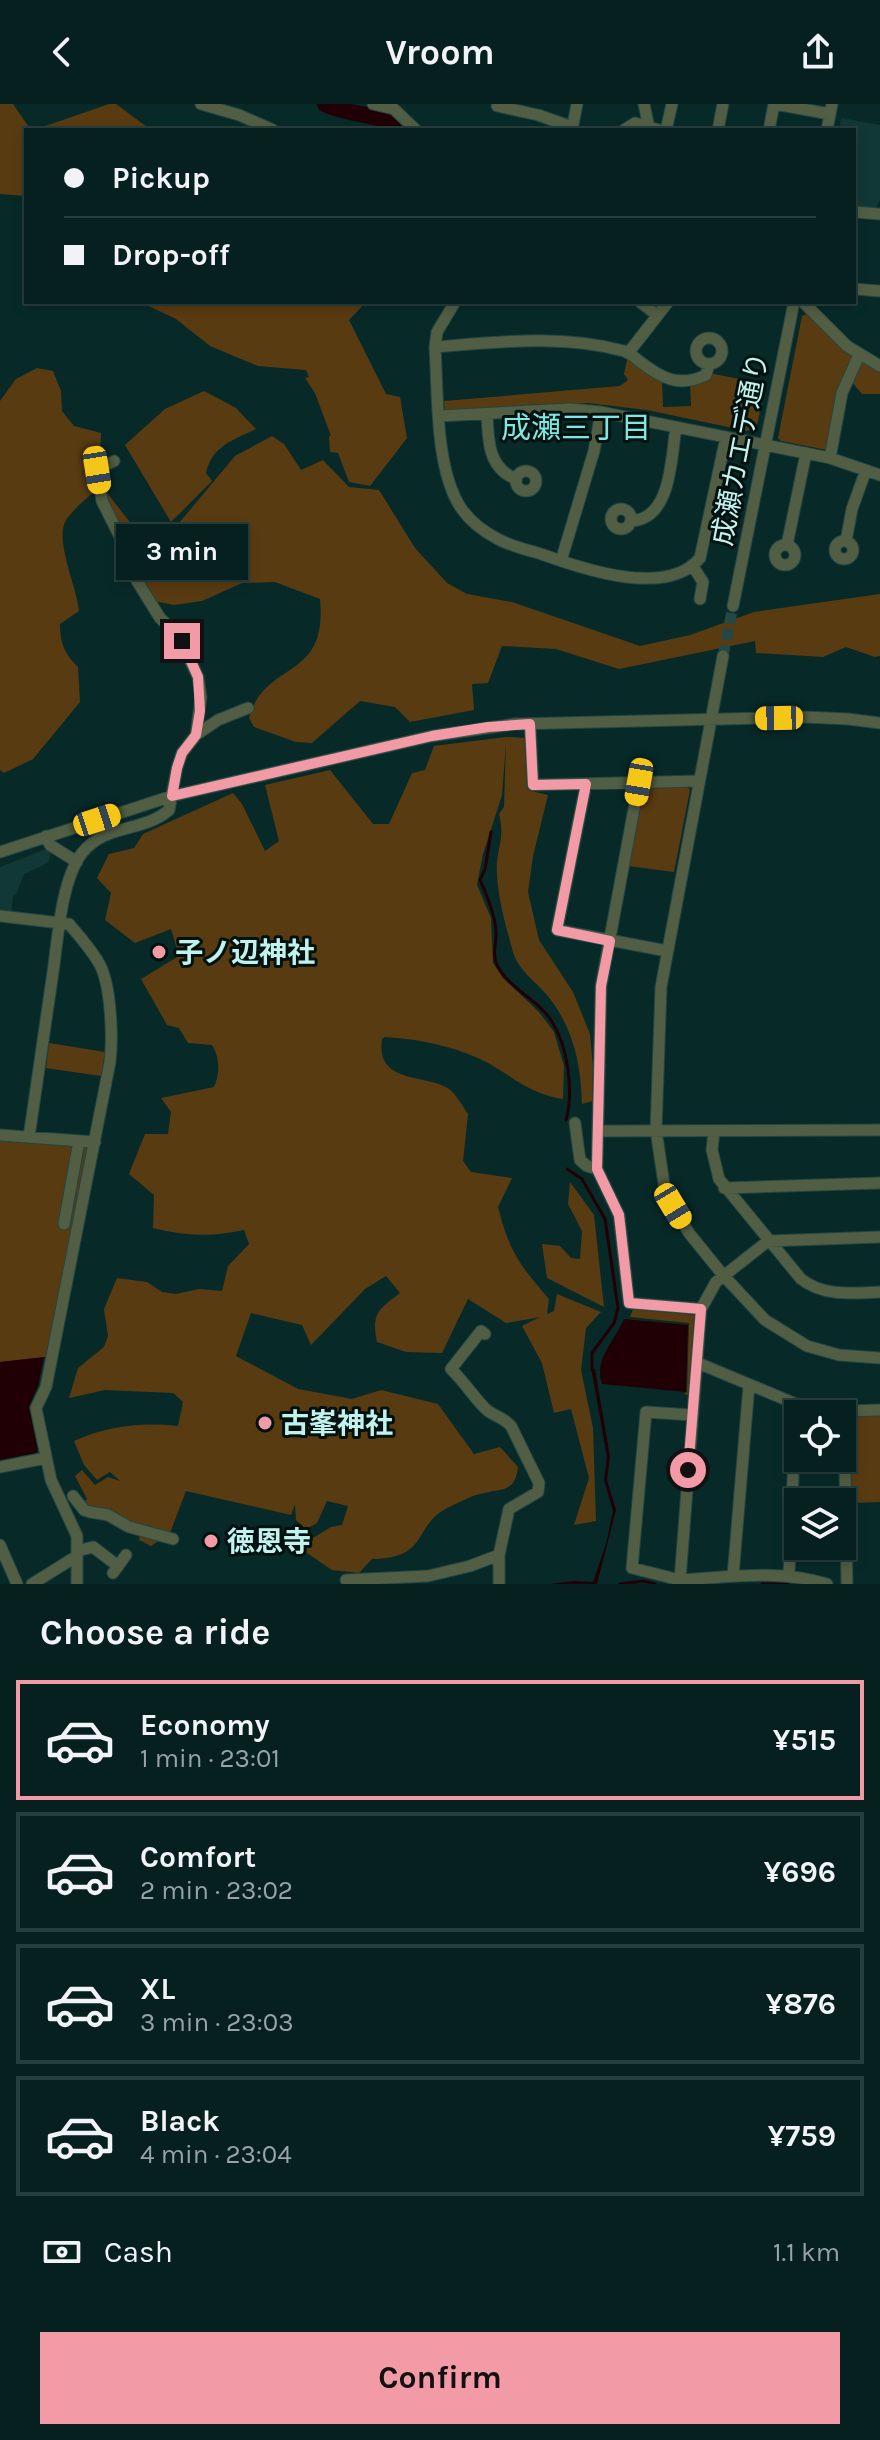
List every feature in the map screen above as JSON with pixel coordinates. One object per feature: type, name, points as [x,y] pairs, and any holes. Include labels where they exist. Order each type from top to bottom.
[{"type":"street","points":[[201,104],[268,128]]},
{"type":"street","points":[[373,104],[394,109],[414,128]]},
{"type":"street","points":[[498,104],[572,128],[577,104]]},
{"type":"street","points":[[644,104],[654,128]]},
{"type":"street","points":[[666,128],[672,104]]},
{"type":"street","points":[[718,128],[723,104]]},
{"type":"street","points":[[769,128],[775,104],[831,109]]},
{"type":"street","points":[[627,128],[635,123],[651,128]]},
{"type":"street","points":[[856,212],[880,214]]},
{"type":"street","points":[[856,289],[880,291]]},
{"type":"street","points":[[454,304],[437,332],[435,347],[443,465],[463,510],[481,529],[500,541],[599,573],[628,577],[666,575],[692,565],[700,558],[704,546],[726,437]]},
{"type":"street","points":[[643,304],[657,315]]},
{"type":"street","points":[[629,352],[666,304]]},
{"type":"street","name":"成瀬カエデ通り","points":[[733,606],[794,304]]},
{"type":"street","points":[[805,304],[859,355],[880,366]]},
{"type":"street","points":[[435,347],[551,340],[629,352],[658,377],[674,381],[706,375],[709,364]]},
{"type":"street","points":[[830,458],[842,393],[859,355]]},
{"type":"street","points":[[440,416],[570,409],[601,412],[830,458],[880,475]]},
{"type":"street","points":[[561,561],[594,451],[601,412]]},
{"type":"street","points":[[487,414],[492,458],[500,469],[516,479]]},
{"type":"street","points":[[631,521],[640,521],[659,506],[676,427]]},
{"type":"street","points":[[787,545],[806,453]]},
{"type":"street","points":[[114,461],[97,470],[102,501],[120,537],[129,568],[160,618],[179,636],[198,677],[201,697],[196,735]]},
{"type":"street","points":[[846,541],[852,509],[866,470]]},
{"type":"street","points":[[692,565],[703,582],[700,599]]},
{"type":"street","points":[[723,656],[667,951],[660,1011],[656,1130],[664,1184],[689,1233],[765,1320],[807,1346],[839,1355],[880,1358]]},
{"type":"street","points":[[29,1137],[60,922],[67,887],[77,862],[108,832],[140,826],[165,814],[171,806],[182,753],[196,735],[224,716],[248,708]]},
{"type":"street","points":[[0,852],[172,796],[432,736],[488,727],[828,717],[880,723]]},
{"type":"street","points":[[530,724],[533,785],[699,781]]},
{"type":"street","points":[[639,782],[601,986],[597,1169],[619,1215],[629,1303],[701,1309]]},
{"type":"street","points":[[586,784],[557,930],[667,951]]},
{"type":"street","points":[[46,836],[50,845],[77,862]]},
{"type":"street","points":[[0,916],[69,924],[101,966],[105,979],[111,1050],[46,1387],[36,1408],[51,1480],[77,1536],[77,1584]]},
{"type":"street","points":[[575,1123],[580,1160],[597,1169]]},
{"type":"street","points":[[600,1131],[880,1130]]},
{"type":"street","points":[[714,1131],[714,1168],[724,1188],[801,1279],[825,1292],[880,1292]]},
{"type":"street","points":[[0,1135],[95,1142]]},
{"type":"street","points":[[64,1224],[79,1141]]},
{"type":"street","points":[[724,1188],[880,1183]]},
{"type":"street","points":[[680,1580],[701,1309],[709,1291],[723,1275],[768,1241],[880,1237]]},
{"type":"street","points":[[481,1331],[451,1369],[487,1410],[504,1418],[511,1426],[539,1483],[538,1492],[509,1509],[499,1555],[499,1584]]},
{"type":"street","points":[[698,1363],[786,1400]]},
{"type":"street","points":[[733,1576],[749,1385]]},
{"type":"street","points":[[856,1411],[880,1410]]},
{"type":"street","points":[[692,1415],[646,1412],[632,1568],[680,1580],[789,1575],[827,1584]]},
{"type":"street","points":[[0,1467],[46,1458]]},
{"type":"street","points":[[789,1575],[793,1472]]},
{"type":"street","points":[[845,1472],[847,1584]]},
{"type":"street","points":[[73,1496],[84,1510],[108,1515],[143,1532],[173,1539]]},
{"type":"street","points":[[0,1545],[17,1584]]},
{"type":"street","points":[[32,1584],[93,1547],[115,1570],[126,1555]]},
{"type":"street","points":[[346,1580],[428,1576],[499,1555]]},
{"type":"shaded area","points":[[0,104],[13,104],[30,128],[24,128],[24,196],[0,194]]},
{"type":"shaded area","points":[[116,104],[148,128],[40,128]]},
{"type":"shaded area","points":[[841,118],[880,125],[880,200],[876,208],[856,206],[856,128],[839,128]]},
{"type":"shaded area","points":[[144,304],[364,304],[349,320],[386,394],[400,397],[407,438],[370,486],[349,482],[338,453],[330,452],[331,436],[315,393],[305,378],[309,377],[306,370],[258,366],[210,346],[176,319]]},
{"type":"shaded area","points":[[808,313],[853,357],[827,450],[778,438],[802,316]]},
{"type":"shaded area","points":[[628,355],[662,382],[663,407],[691,406],[690,382],[708,373],[766,384],[757,425],[747,431],[647,410],[588,403],[445,413],[444,401],[620,386],[628,380],[624,374]]},
{"type":"shaded area","points":[[864,362],[880,370],[880,394],[862,394],[851,381],[858,365]]},
{"type":"shaded area","points":[[37,368],[53,371],[61,391],[62,411],[74,426],[101,433],[100,484],[154,553],[235,456],[272,436],[284,444],[301,470],[323,460],[349,487],[379,490],[415,548],[447,583],[467,594],[512,602],[640,646],[690,635],[754,612],[880,594],[880,656],[846,647],[823,657],[756,653],[755,641],[619,669],[556,649],[502,646],[488,683],[472,684],[474,710],[410,722],[395,707],[360,701],[312,743],[296,742],[254,727],[249,718],[257,699],[268,686],[294,668],[315,644],[320,626],[320,599],[275,582],[242,583],[202,601],[174,605],[149,600],[134,577],[135,556],[93,493],[66,520],[63,529],[64,551],[79,611],[60,624],[60,631],[64,648],[78,667],[80,702],[33,759],[4,773],[0,770],[0,401],[16,379]]},
{"type":"shaded area","points":[[204,391],[236,408],[256,429],[218,450],[206,473],[212,481],[171,522],[125,445],[165,409]]},
{"type":"shaded area","points":[[506,737],[526,738],[527,777],[531,791],[548,795],[528,892],[539,940],[573,992],[590,1034],[592,1101],[582,1104],[580,1074],[569,1033],[556,1007],[519,965],[505,923],[497,866],[501,831],[499,814],[504,807],[506,743],[502,795],[483,854],[477,885],[491,918],[493,963],[503,978],[539,1012],[554,1032],[564,1066],[563,1099],[528,1088],[478,1058],[444,1046],[385,1037],[382,1039],[382,1054],[395,1071],[440,1084],[457,1098],[468,1114],[463,1161],[471,1172],[512,1178],[498,1207],[517,1257],[549,1299],[547,1314],[554,1311],[557,1294],[601,1312],[586,1328],[581,1370],[593,1428],[596,1521],[574,1525],[589,1478],[571,1409],[554,1413],[542,1363],[522,1326],[540,1317],[506,1323],[468,1299],[442,1353],[406,1352],[377,1342],[375,1324],[378,1313],[400,1293],[386,1276],[365,1289],[311,1345],[302,1325],[251,1313],[236,1356],[298,1389],[352,1399],[381,1390],[438,1404],[474,1454],[500,1447],[518,1467],[511,1485],[475,1495],[449,1507],[429,1523],[418,1540],[404,1553],[372,1559],[359,1573],[332,1570],[298,1547],[331,1527],[342,1525],[348,1506],[327,1501],[317,1523],[306,1529],[296,1520],[295,1504],[291,1515],[186,1491],[170,1533],[151,1546],[139,1540],[140,1534],[82,1505],[87,1499],[75,1476],[82,1470],[95,1485],[108,1477],[120,1481],[110,1472],[97,1480],[84,1465],[74,1441],[125,1426],[178,1426],[183,1402],[173,1393],[105,1390],[69,1398],[78,1368],[104,1347],[108,1336],[104,1309],[117,1278],[147,1282],[162,1292],[176,1294],[199,1289],[222,1291],[228,1266],[249,1244],[244,1230],[198,1235],[153,1228],[154,1195],[129,1174],[145,1134],[168,1134],[171,1112],[161,1098],[214,1087],[218,1060],[212,1045],[188,1043],[179,1028],[167,1025],[141,979],[179,956],[171,929],[135,943],[105,920],[111,893],[97,878],[109,854],[134,848],[143,834],[233,793],[242,804],[265,851],[279,841],[265,785],[330,770],[373,824],[389,824],[412,773],[425,770],[434,746]]},
{"type":"shaded area","points":[[643,786],[686,786],[690,790],[674,872],[628,866]]},
{"type":"shaded area","points":[[49,848],[52,850],[48,863],[24,874],[13,896],[11,914],[0,913],[0,867]]},
{"type":"shaded area","points":[[49,1043],[105,1052],[101,1076],[46,1068]]},
{"type":"shaded area","points":[[0,1139],[86,1145],[89,1149],[47,1357],[0,1362]]},
{"type":"shaded area","points":[[570,1182],[594,1215],[604,1307],[547,1278],[542,1244],[560,1246],[571,1258],[580,1259],[582,1231],[568,1204]]},
{"type":"shaded area","points":[[633,1309],[694,1315],[691,1396],[684,1394],[687,1392],[689,1323],[630,1317]]},
{"type":"shaded area","points":[[624,1319],[688,1325],[686,1392],[602,1384],[603,1358]]},
{"type":"shaded area","points":[[44,1357],[38,1386],[29,1407],[38,1450],[0,1460],[0,1362]]},
{"type":"shaded area","points":[[591,1368],[595,1369],[610,1457],[607,1480],[616,1510],[597,1584],[550,1584],[593,1582],[613,1511],[604,1480],[607,1457]]},
{"type":"shaded area","points":[[880,1412],[880,1502],[856,1503],[856,1488],[850,1488],[850,1472],[856,1472],[856,1413]]},
{"type":"waterway","points":[[325,104],[381,119],[397,128]]},
{"type":"waterway","points":[[491,832],[485,869],[480,880],[494,919],[495,958],[506,979],[545,1012],[557,1031],[568,1069],[566,1120]]},
{"type":"waterway","points":[[567,1169],[582,1179],[605,1219],[618,1308],[614,1323],[592,1353],[592,1370]]},
{"type":"waterway","points":[[620,1584],[643,1581],[655,1584]]},
{"type":"waterway","points":[[762,1584],[788,1584]]},
{"type":"tunnel","points":[[723,656],[733,606]]},
{"type":"place","name":"子ノ辺神社","points":[[159,952]]},
{"type":"place","name":"古峯神社","points":[[265,1423]]},
{"type":"place","name":"徳恩寺","points":[[211,1541]]},
{"type":"district","name":"成瀬三丁目","points":[[576,428]]},
{"type":"route","points":[[182,641],[198,677],[201,697],[196,735],[182,753],[172,796],[432,736],[530,724],[533,785],[586,784],[557,930],[610,941],[601,986],[597,1169],[619,1215],[629,1303],[701,1309],[688,1470]]}]
